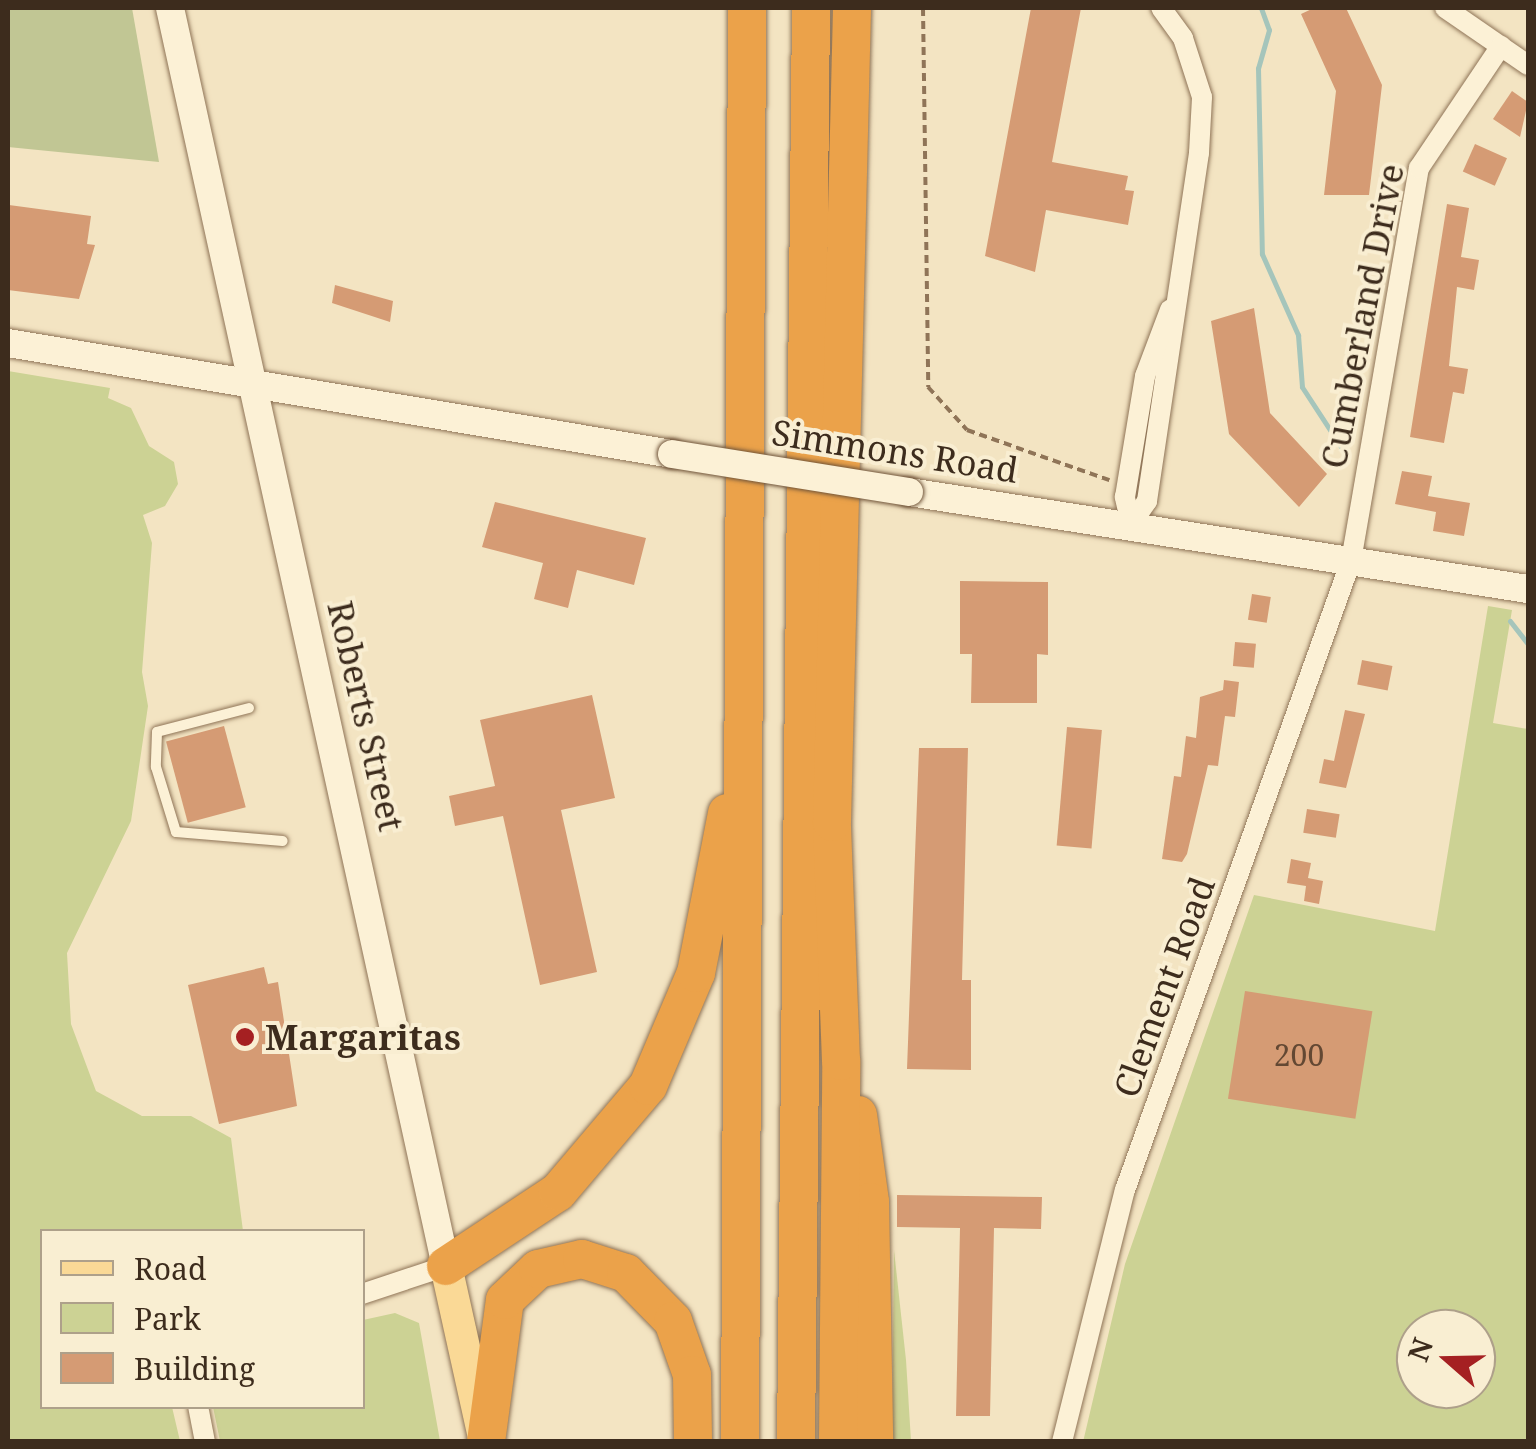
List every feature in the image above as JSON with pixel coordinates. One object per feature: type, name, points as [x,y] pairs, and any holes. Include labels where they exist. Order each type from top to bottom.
[{"type":"highway","points":[[740,1442],[747,8]]},
{"type":"highway","points":[[777,1442],[791,8]]},
{"type":"highway","points":[[796,1442],[811,8]]},
{"type":"highway","points":[[838,1442],[842,1061],[832,822],[852,8]]},
{"type":"highway","points":[[804,640],[832,822]]},
{"type":"highway","points":[[446,1266],[558,1192],[614,1132],[658,1068],[696,973],[743,753]]},
{"type":"highway","points":[[842,1061],[869,1180],[874,1442]]},
{"type":"highway","points":[[485,1442],[506,1300],[538,1269],[579,1259],[626,1272],[673,1321],[691,1369],[693,1442]]},
{"type":"main road","name":"Roberts Street","points":[[170,8],[485,1442]]},
{"type":"main road","name":"Simmons Road","points":[[8,343],[672,454],[1528,589]]},
{"type":"street","points":[[1131,524],[1146,501],[1162,349],[1202,97],[1183,38],[1161,8]]},
{"type":"street","points":[[1445,8],[1528,65]]},
{"type":"street","name":"Cumberland Drive","points":[[1351,561],[1419,168],[1501,46]]},
{"type":"street","name":"Clement Road","points":[[1062,1442],[1124,1190],[1351,561]]},
{"type":"street","points":[[365,1293],[446,1266]]},
{"type":"street","points":[[199,1409],[206,1442]]},
{"type":"lane","points":[[249,708],[157,732],[156,767],[176,832],[283,841]]},
{"type":"path","points":[[923,8],[928,388],[941,410],[967,430],[1119,486]]},
{"type":"green space","points":[[8,8],[132,8],[159,162],[8,147]]},
{"type":"green space","points":[[8,371],[110,388],[108,398],[131,408],[149,446],[174,462],[178,484],[165,506],[143,515],[152,543],[142,672],[148,706],[131,821],[67,953],[71,1024],[96,1091],[142,1116],[191,1116],[231,1138],[243,1229],[40,1229],[40,1409],[172,1409],[180,1441],[8,1441]]},
{"type":"green space","points":[[1488,606],[1512,610],[1493,723],[1528,729],[1528,1441],[1083,1442],[1125,1264],[1254,895],[1435,931]]},
{"type":"green space","points":[[894,1250],[906,1360],[911,1441],[892,1441]]},
{"type":"green space","points":[[395,1313],[419,1323],[440,1441],[220,1441],[213,1409],[365,1409],[365,1320]]},
{"type":"building","points":[[1031,8],[1081,8],[1052,162],[1128,176],[1125,190],[1134,191],[1128,225],[1046,210],[1035,272],[985,256]]},
{"type":"building","points":[[1314,8],[1346,8],[1382,85],[1369,195],[1324,195],[1336,91],[1301,14]]},
{"type":"building","points":[[1512,91],[1528,102],[1520,137],[1493,119]]},
{"type":"building","points":[[1475,144],[1507,158],[1495,186],[1463,171]]},
{"type":"building","points":[[1447,204],[1469,208],[1461,257],[1479,260],[1474,290],[1457,287],[1449,366],[1468,369],[1464,394],[1453,392],[1444,443],[1410,437]]},
{"type":"building","points":[[9,205],[91,216],[87,244],[95,245],[79,299],[8,290]]},
{"type":"building","points":[[335,285],[393,301],[390,322],[332,303]]},
{"type":"building","points":[[1254,308],[1270,413],[1327,474],[1299,507],[1229,434],[1211,321]]},
{"type":"building","points":[[1402,471],[1432,476],[1428,496],[1470,503],[1464,536],[1433,531],[1436,512],[1395,504]]},
{"type":"building","points":[[495,502],[646,538],[634,585],[577,570],[568,608],[534,599],[543,563],[482,547]]},
{"type":"building","points":[[960,581],[1048,582],[1048,655],[1037,654],[1037,703],[971,703],[972,654],[960,654]]},
{"type":"building","points":[[1252,594],[1271,597],[1267,623],[1248,620]]},
{"type":"building","points":[[1235,642],[1256,644],[1254,668],[1233,666]]},
{"type":"building","points":[[1362,660],[1392,666],[1388,690],[1357,685]]},
{"type":"building","points":[[1224,680],[1239,682],[1235,717],[1225,716],[1218,766],[1208,765],[1187,854],[1182,862],[1162,859],[1174,776],[1181,777],[1186,736],[1196,738],[1200,697],[1223,690]]},
{"type":"building","points":[[592,695],[615,798],[561,810],[597,972],[540,985],[503,816],[455,826],[449,796],[495,786],[480,720]]},
{"type":"building","points":[[1345,710],[1365,714],[1346,788],[1319,783],[1324,759],[1334,761]]},
{"type":"building","points":[[224,726],[246,807],[188,823],[166,742]]},
{"type":"building","points":[[1067,727],[1102,730],[1091,849],[1057,846]]},
{"type":"building","points":[[919,748],[968,748],[962,980],[971,980],[971,1070],[907,1069]]},
{"type":"building","points":[[1307,809],[1340,814],[1336,838],[1303,833]]},
{"type":"building","points":[[1291,859],[1311,863],[1308,878],[1323,881],[1319,904],[1304,901],[1306,886],[1287,883]]},
{"type":"building","name":"Margaritas","points":[[264,967],[268,984],[278,982],[297,1106],[219,1124],[188,985]]},
{"type":"building","points":[[1245,991],[1372,1011],[1355,1119],[1228,1099]]},
{"type":"building","points":[[897,1195],[1042,1197],[1041,1229],[994,1228],[990,1416],[956,1416],[960,1228],[897,1227]]},
{"type":"waterway","points":[[1261,8],[1269,30],[1258,68],[1262,254],[1298,335],[1302,387],[1345,453]]},
{"type":"waterway","points":[[1510,621],[1528,644]]},
{"type":"place","name":"Margaritas","points":[[245,1037]]}]
